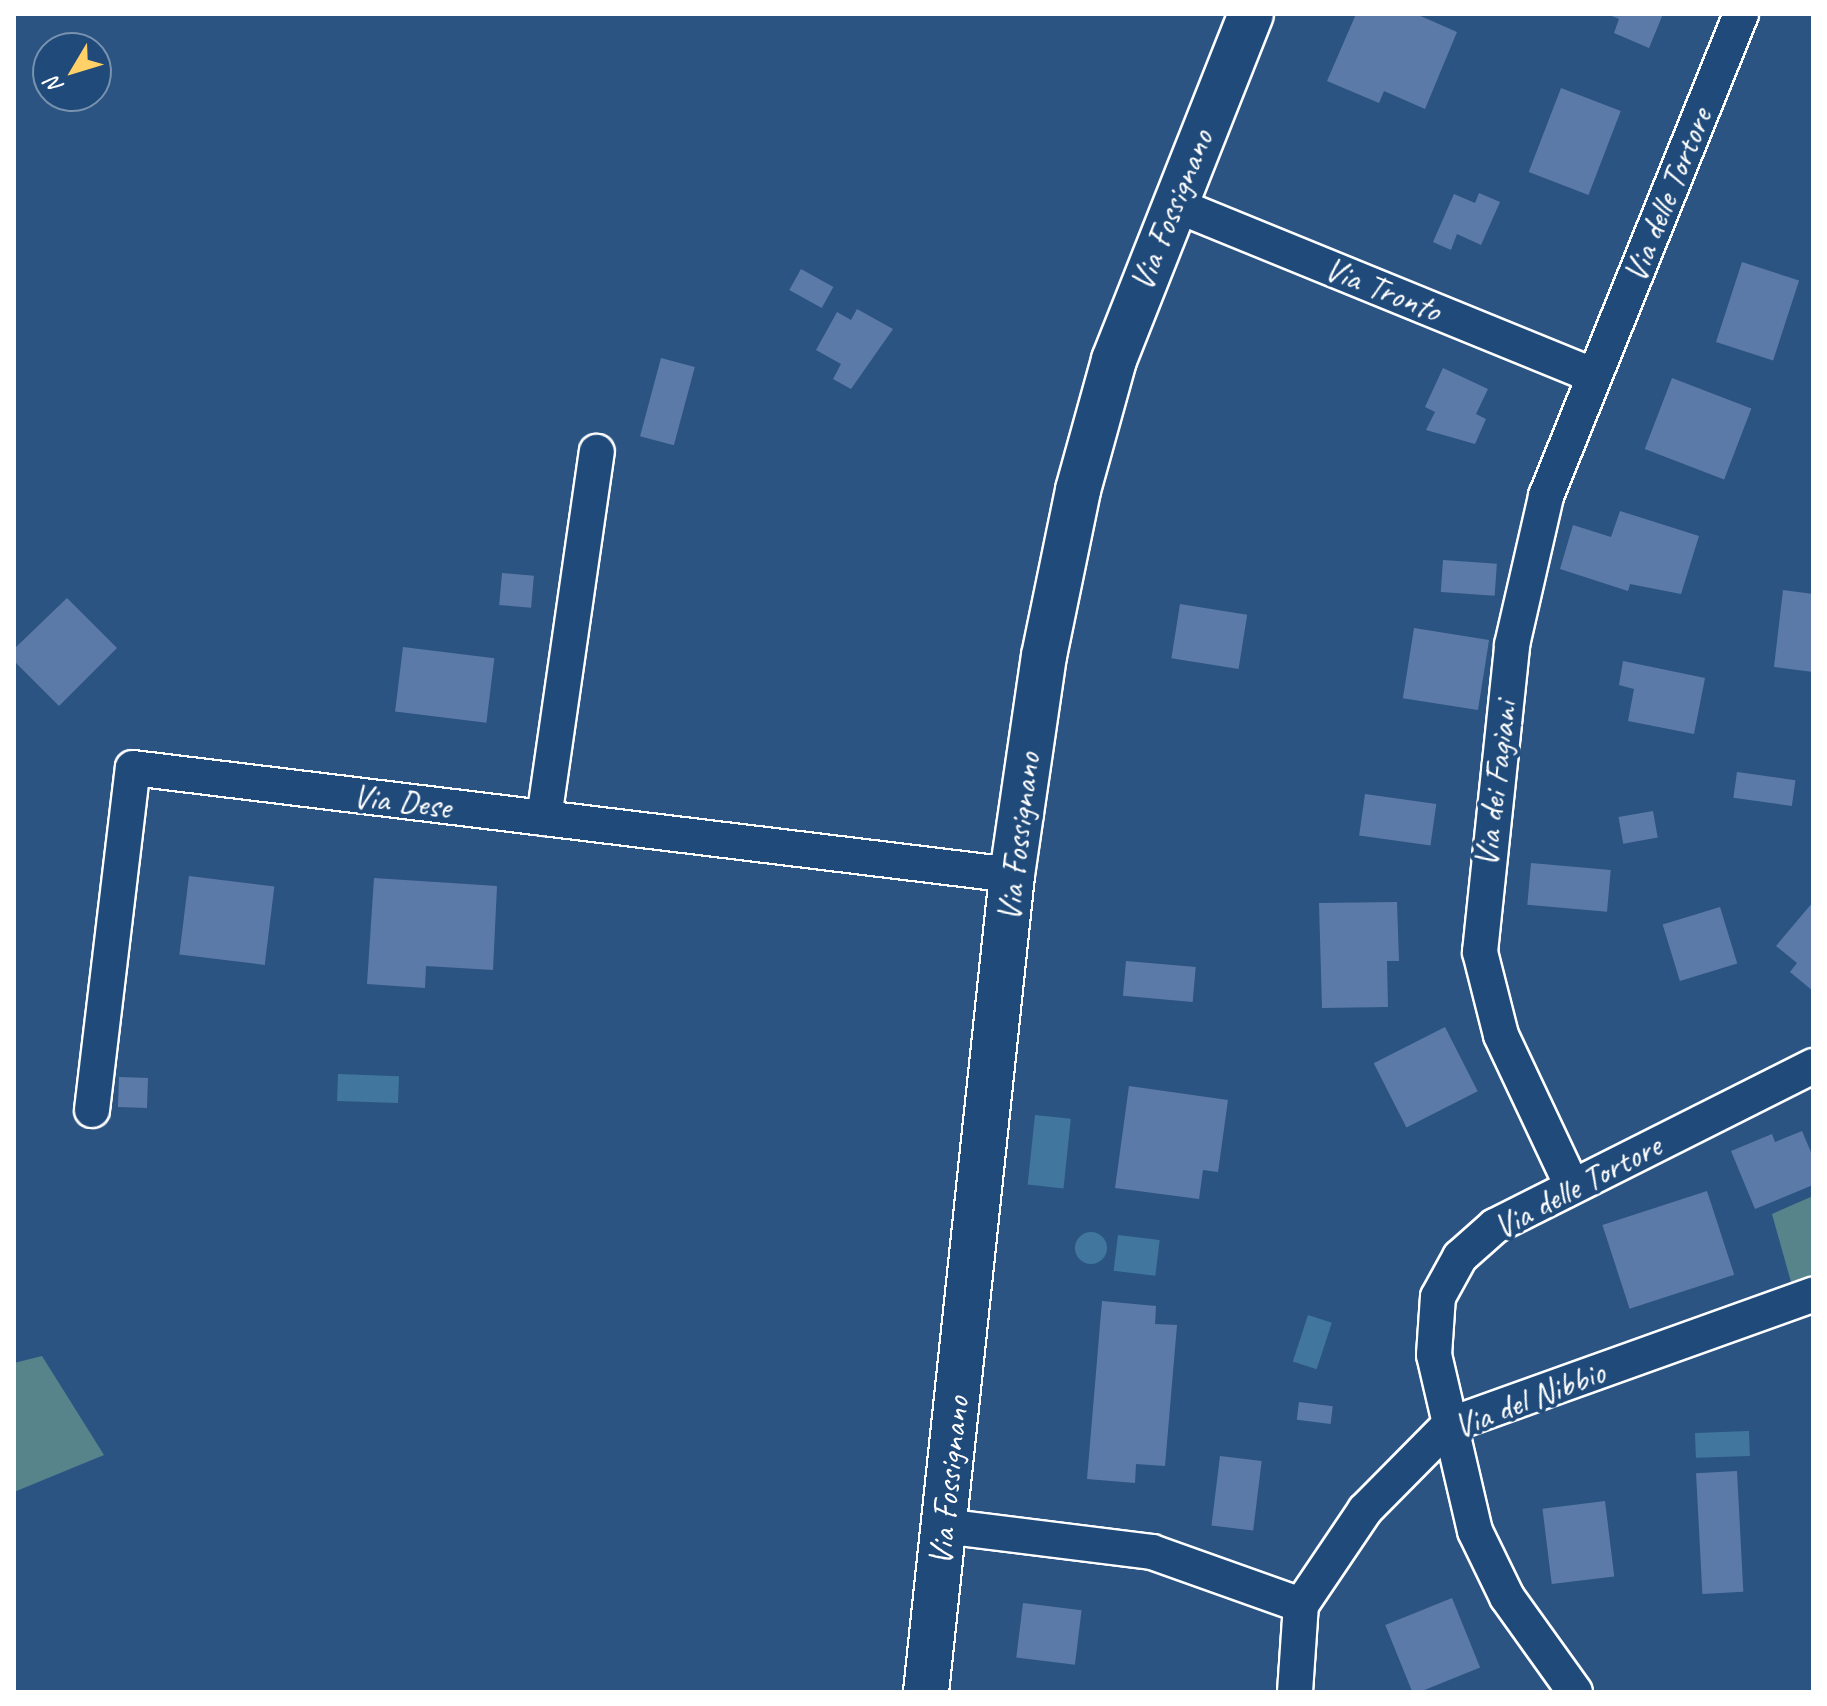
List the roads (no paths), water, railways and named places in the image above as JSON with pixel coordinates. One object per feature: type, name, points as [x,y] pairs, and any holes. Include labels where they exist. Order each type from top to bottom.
[{"type":"street","name":"Via Fossignano","points":[[926,1692],[1012,875],[1040,682],[1078,490],[1114,360],[1173,204],[1251,14]]},
{"type":"street","name":"Via delle Tortore","points":[[1592,375],[1741,14]]},
{"type":"street","name":"Via Tronto","points":[[1173,204],[1592,375]]},
{"type":"street","name":"Via dei Fagiani","points":[[1572,1186],[1501,1035],[1484,975],[1479,922],[1521,590],[1546,496],[1592,375]]},
{"type":"street","points":[[544,818],[597,452]]},
{"type":"street","name":"Via Dese","points":[[92,1110],[133,768],[1012,875]]},
{"type":"street","name":"Via delle Tortore","points":[[1575,1692],[1485,1558],[1449,1425],[1432,1331],[1446,1278],[1495,1226],[1813,1066]]},
{"type":"street","name":"Via del Nibbio","points":[[1301,1605],[1365,1510],[1449,1425],[1813,1295]]},
{"type":"street","points":[[943,1526],[1152,1552],[1301,1605],[1295,1692]]},
{"type":"water","points":[[338,1074],[399,1076],[398,1103],[337,1101]]},
{"type":"water","points":[[1035,1115],[1071,1119],[1063,1188],[1028,1185]]},
{"type":"water","points":[[1091,1232],[1102,1237],[1107,1248],[1102,1259],[1091,1264],[1080,1259],[1075,1248],[1080,1237]]},
{"type":"water","points":[[1118,1235],[1160,1240],[1155,1276],[1114,1271]]},
{"type":"water","points":[[1308,1315],[1332,1323],[1317,1369],[1293,1362]]},
{"type":"water","points":[[1749,1431],[1750,1456],[1696,1458],[1695,1433]]}]
